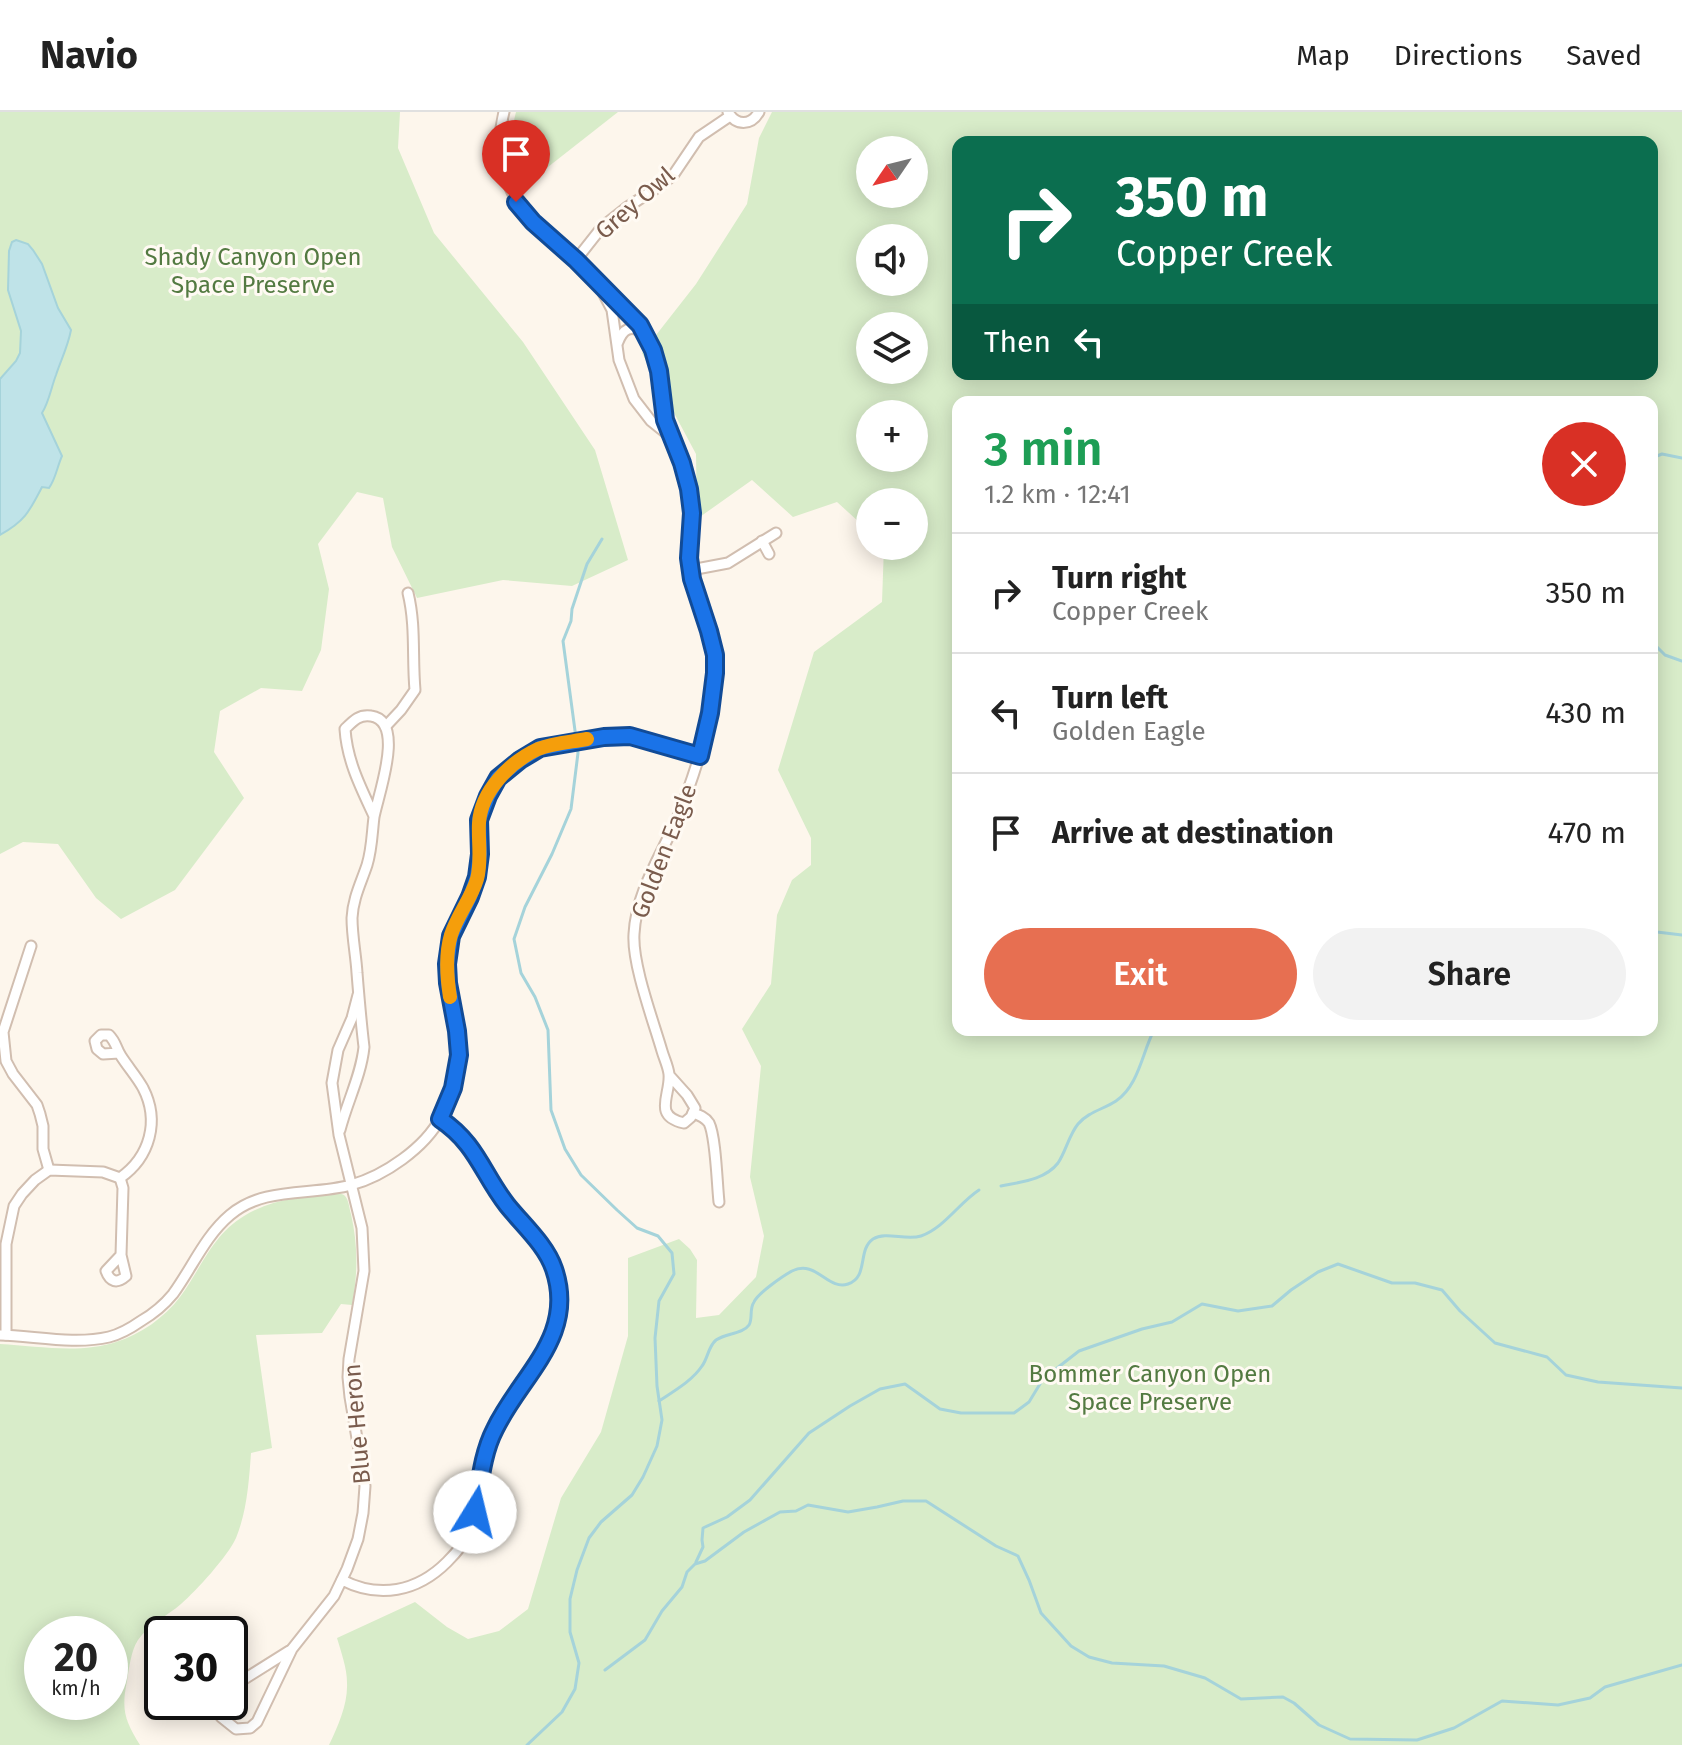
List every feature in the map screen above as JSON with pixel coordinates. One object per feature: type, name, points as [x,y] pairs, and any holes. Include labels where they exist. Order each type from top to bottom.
[{"type":"street","name":"Golden Eagle","points":[[504,112],[500,138],[502,164],[516,202],[645,332],[659,371],[665,420],[689,489],[692,513],[689,558],[692,579],[715,655],[715,673],[700,756],[677,819],[639,901],[633,939],[669,1075],[664,1106],[667,1115],[684,1123],[695,1108],[669,1075]]},
{"type":"street","name":"Grey Owl","points":[[576,260],[602,227],[674,174],[699,137],[729,114],[744,123],[754,119],[759,112]]},
{"type":"street","name":"Golden Eagle","points":[[598,282],[612,310],[624,376],[634,399],[651,421],[674,439]]},
{"type":"street","points":[[617,345],[622,332],[628,329],[645,332]]},
{"type":"street","points":[[691,570],[728,563],[776,533]]},
{"type":"street","points":[[762,541],[769,554]]},
{"type":"street","points":[[374,816],[354,773],[345,729],[355,719],[365,715],[377,717],[386,726],[415,690],[415,639],[408,593]]},
{"type":"street","name":"Blue Heron","points":[[339,1135],[356,1085],[364,1047],[352,920],[385,776],[388,751],[386,726]]},
{"type":"street","points":[[120,1178],[103,1172],[49,1170],[22,1194],[14,1206],[6,1244],[3,1335],[95,1339],[125,1331],[161,1307],[208,1240],[229,1216],[248,1203],[279,1194],[351,1185],[402,1160],[440,1119],[453,1088],[459,1055],[448,983],[451,936],[477,877],[479,820],[498,778],[540,748],[604,737],[630,736],[700,756]]},
{"type":"street","points":[[31,946],[3,1032],[3,1047],[13,1074],[37,1105],[49,1170]]},
{"type":"street","name":"Blue Heron","points":[[224,1720],[236,1729],[250,1728],[257,1722],[292,1649],[334,1596],[358,1539],[363,1513],[365,1486],[348,1377],[364,1271],[362,1228],[339,1135],[332,1083],[338,1050],[358,995]]},
{"type":"street","points":[[119,1053],[143,1088],[149,1103],[152,1129],[143,1152],[128,1173],[120,1178]]},
{"type":"street","points":[[693,1113],[709,1122],[719,1202]]},
{"type":"street","points":[[342,1580],[357,1588],[382,1592],[399,1590],[422,1582],[458,1551],[468,1535],[475,1512],[486,1452],[495,1428],[546,1350],[559,1314],[559,1289],[553,1266],[506,1204],[469,1145],[440,1119]]},
{"type":"street","points":[[120,1178],[123,1188],[121,1255]]},
{"type":"street","name":"Blue Heron","points":[[248,1677],[292,1649]]},
{"type":"green space","name":"Shady Canyon Open Space Preserve","points":[[0,112],[400,112],[398,148],[434,233],[523,342],[595,450],[628,560],[572,586],[503,580],[417,598],[392,547],[383,498],[357,492],[318,544],[329,589],[321,650],[302,691],[261,688],[220,711],[214,752],[244,798],[175,890],[121,919],[96,898],[58,844],[23,842],[0,854]]},
{"type":"green space","points":[[516,112],[618,112],[525,185],[508,145]]},
{"type":"green space","name":"Bommer Canyon Open Space Preserve","points":[[772,112],[1682,112],[1682,1745],[329,1745],[342,1715],[347,1691],[346,1672],[337,1638],[415,1602],[468,1639],[499,1631],[528,1609],[561,1498],[601,1432],[628,1336],[628,1258],[679,1239],[697,1260],[696,1318],[719,1315],[756,1277],[764,1236],[750,1177],[761,1066],[742,1029],[771,984],[777,915],[792,880],[811,865],[811,838],[778,770],[814,652],[882,602],[884,560],[928,560],[928,488],[856,488],[856,519],[837,502],[793,517],[752,480],[697,519],[696,454],[642,353],[696,284],[747,204],[759,138]]},
{"type":"green space","points":[[338,1193],[346,1197],[355,1237],[352,1305],[341,1304],[322,1333],[256,1335],[272,1448],[251,1453],[243,1517],[236,1538],[226,1554],[187,1598],[165,1616],[144,1616],[144,1633],[132,1654],[128,1675],[128,1616],[24,1616],[24,1720],[128,1720],[140,1745],[0,1745],[0,1344],[88,1348],[134,1335],[174,1305],[215,1243],[233,1224],[266,1205]]},
{"type":"water","points":[[16,240],[28,244],[42,264],[58,308],[71,330],[42,413],[62,456],[49,488],[42,487],[26,515],[0,535],[0,379],[20,353],[21,331],[8,290],[9,251]]},
{"type":"waterway","points":[[1658,456],[1682,458]]},
{"type":"waterway","points":[[527,1745],[562,1712],[575,1689],[579,1663],[570,1632],[570,1599],[589,1538],[601,1522],[632,1495],[657,1446],[662,1420],[655,1338],[659,1301],[674,1274],[672,1253],[658,1236],[637,1228],[617,1210],[581,1175],[565,1149],[551,1110],[548,1030],[521,973],[514,939],[525,907],[571,809],[578,753],[563,641],[587,564],[602,539]]},
{"type":"waterway","points":[[1658,648],[1665,655],[1682,661]]},
{"type":"waterway","points":[[1658,932],[1682,935]]},
{"type":"waterway","points":[[1001,1186],[1032,1179],[1053,1169],[1078,1124],[1116,1101],[1130,1086],[1152,1036]]},
{"type":"waterway","points":[[659,1401],[698,1371],[716,1340],[746,1328],[756,1298],[792,1271],[808,1269],[834,1283],[848,1284],[859,1276],[865,1250],[873,1239],[921,1236],[944,1221],[979,1190]]},
{"type":"waterway","points":[[696,1562],[703,1547],[703,1528],[727,1517],[750,1500],[809,1433],[880,1389],[905,1384],[940,1409],[961,1413],[1014,1413],[1029,1402],[1043,1379],[1079,1351],[1172,1322],[1202,1304],[1238,1311],[1272,1306],[1318,1272],[1338,1264],[1392,1283],[1415,1283],[1442,1290],[1495,1343],[1547,1357],[1566,1375],[1598,1382],[1682,1388]]},
{"type":"waterway","points":[[605,1670],[645,1640],[695,1564],[705,1561],[744,1532],[780,1512],[796,1511],[808,1505],[848,1512],[903,1501],[926,1501],[996,1546],[1018,1556],[1041,1613],[1071,1646],[1089,1657],[1112,1663],[1164,1666],[1205,1678],[1241,1699],[1283,1697],[1319,1725],[1350,1739],[1417,1740],[1454,1728],[1502,1701],[1558,1705],[1590,1698],[1605,1687],[1682,1665]]},
{"type":"slow traffic","points":[[450,997],[447,964],[451,936],[477,877],[479,820],[488,796],[498,778],[540,748],[587,739]]},
{"type":"route","points":[[475,1512],[486,1452],[495,1428],[546,1350],[559,1314],[559,1289],[553,1266],[506,1204],[469,1145],[440,1119],[453,1088],[459,1055],[447,964],[451,936],[477,877],[479,820],[498,778],[540,748],[604,737],[630,736],[700,756],[715,673],[715,655],[692,579],[689,558],[692,513],[689,489],[665,420],[653,350],[640,325],[516,202]]}]
